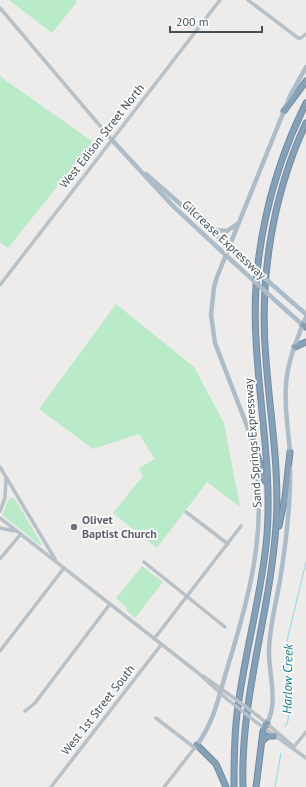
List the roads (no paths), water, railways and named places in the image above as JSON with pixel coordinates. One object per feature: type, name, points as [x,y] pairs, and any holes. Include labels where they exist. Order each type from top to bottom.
[{"type":"highway","points":[[284,111],[306,81]]},
{"type":"highway","name":"Sand Springs Expressway","points":[[234,787],[237,714],[264,566],[267,533],[268,489],[255,330],[257,274],[266,219],[276,179],[284,154],[306,103]]},
{"type":"highway","name":"Sand Springs Expressway","points":[[243,787],[244,739],[248,699],[269,593],[275,542],[276,484],[265,341],[265,285],[270,243],[279,200],[292,156],[306,123]]},
{"type":"highway","points":[[295,347],[306,342]]},
{"type":"highway","points":[[253,441],[268,489]]},
{"type":"highway","points":[[275,542],[285,498],[290,452]]},
{"type":"highway","points":[[256,787],[262,741],[266,726]]},
{"type":"highway","points":[[262,741],[269,736],[274,736]]},
{"type":"highway","points":[[196,746],[216,764],[223,776],[226,787]]},
{"type":"main road","points":[[196,746],[208,728],[246,609],[255,563],[259,512],[258,480],[253,441],[218,353],[212,326],[212,302],[214,287],[225,255],[294,85],[306,67]]},
{"type":"main road","name":"Gilcrease Expressway","points":[[112,140],[172,205],[225,255],[305,326]]},
{"type":"main road","name":"Gilcrease Expressway","points":[[134,164],[306,314]]},
{"type":"main road","points":[[211,230],[227,231],[238,224]]},
{"type":"main road","points":[[266,726],[273,709],[269,669],[269,641],[280,579],[290,494],[290,452],[286,387],[288,368],[295,347],[305,326],[306,317]]},
{"type":"street","name":"West Edison Street North","points":[[0,285],[220,0]]},
{"type":"street","points":[[248,0],[296,37],[300,38],[306,34]]},
{"type":"street","points":[[0,8],[112,140]]},
{"type":"street","points":[[0,467],[56,562]]},
{"type":"street","points":[[0,512],[5,498],[6,477]]},
{"type":"street","points":[[186,512],[228,544]]},
{"type":"street","points":[[0,518],[197,672],[258,716],[274,736],[290,748],[293,748]]},
{"type":"street","points":[[154,639],[241,526]]},
{"type":"street","points":[[0,528],[20,535]]},
{"type":"street","points":[[0,559],[20,535]]},
{"type":"street","points":[[144,562],[225,627]]},
{"type":"street","points":[[0,651],[64,568]]},
{"type":"street","points":[[25,711],[36,703],[110,604]]},
{"type":"street","name":"West 1st Street South","points":[[51,787],[161,644]]},
{"type":"street","points":[[197,672],[220,694],[256,722],[266,726],[292,745],[293,748],[306,758]]},
{"type":"street","points":[[156,718],[196,746],[164,787]]},
{"type":"street","points":[[293,748],[306,732]]},
{"type":"waterway","name":"Harlow Creek","points":[[285,727],[288,721],[289,703],[286,667],[287,641],[306,562]]},
{"type":"waterway","name":"Harlow Creek","points":[[275,787],[281,753]]},
{"type":"place","name":"Olivet Baptist Church","points":[[74,527]]}]
